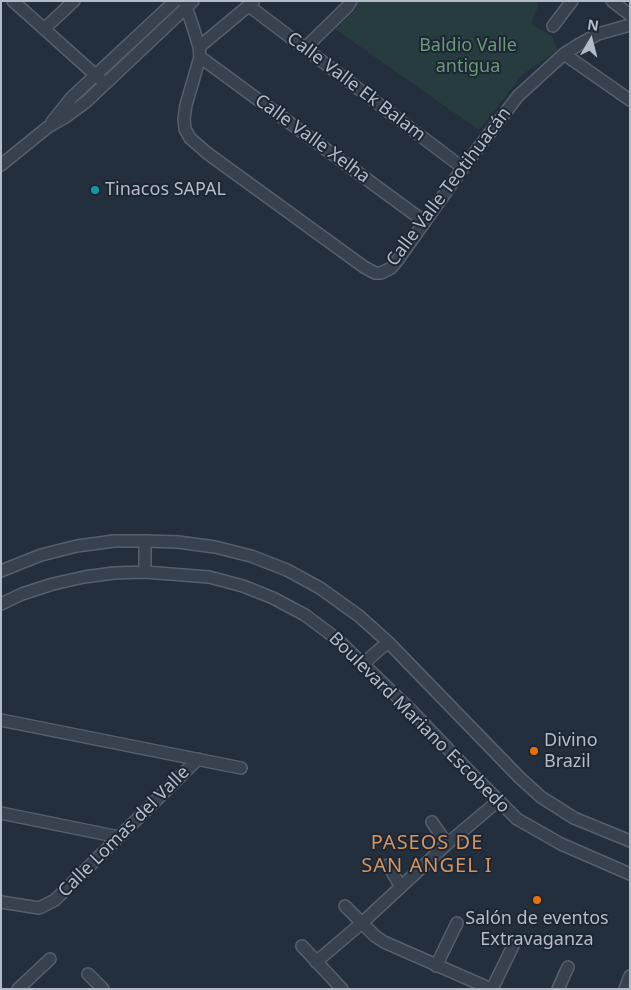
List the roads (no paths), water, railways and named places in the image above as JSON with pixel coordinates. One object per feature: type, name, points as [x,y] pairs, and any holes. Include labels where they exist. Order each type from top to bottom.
[{"type":"street","points":[[13,1],[106,84]]},
{"type":"street","points":[[45,28],[74,1]]},
{"type":"street","points":[[48,127],[72,98],[174,1]]},
{"type":"street","points":[[305,48],[352,1]]},
{"type":"street","points":[[553,26],[572,1]]},
{"type":"street","points":[[612,1],[630,15]]},
{"type":"street","points":[[188,4],[199,52],[251,4]]},
{"type":"street","points":[[1,165],[48,127],[74,111],[106,84],[188,4]]},
{"type":"street","name":"Calle Valle Ek Balam","points":[[251,4],[305,48],[463,168]]},
{"type":"street","name":"Calle Valle Teotihuacán","points":[[199,52],[186,104],[185,129],[190,138],[207,153],[364,267],[375,273],[381,273],[391,268],[518,96],[564,54],[598,34],[630,25]]},
{"type":"street","name":"Calle Valle Xelha","points":[[199,52],[425,222]]},
{"type":"street","points":[[564,54],[630,100]]},
{"type":"street","points":[[145,540],[145,572]]},
{"type":"street","name":"Boulevard Mariano Escobedo","points":[[1,571],[40,555],[77,546],[114,541],[145,540],[215,547],[251,556],[287,570],[320,588],[359,616],[388,642],[520,778],[542,798],[574,818],[630,841]]},
{"type":"street","name":"Boulevard Mariano Escobedo","points":[[1,604],[38,589],[84,577],[114,573],[145,572],[208,577],[243,586],[273,598],[305,615],[337,639],[364,663],[517,819],[538,832],[583,854],[630,874]]},
{"type":"street","points":[[364,663],[388,642]]},
{"type":"street","name":"Calle Lomas del Valle","points":[[1,720],[198,759]]},
{"type":"street","points":[[198,759],[241,768]]},
{"type":"street","name":"Calle Lomas del Valle","points":[[1,902],[39,908],[55,900],[198,759]]},
{"type":"street","points":[[316,962],[363,922],[447,844],[498,801]]},
{"type":"street","points":[[1,813],[119,837]]},
{"type":"street","points":[[432,822],[447,844]]},
{"type":"street","points":[[388,865],[401,887]]},
{"type":"street","points":[[345,906],[375,936],[384,942],[491,989],[513,946]]},
{"type":"street","points":[[436,966],[456,923]]},
{"type":"street","points":[[302,946],[342,989]]},
{"type":"street","points":[[18,989],[50,959]]},
{"type":"street","points":[[558,989],[568,967]]},
{"type":"street","points":[[88,974],[103,989]]},
{"type":"street","points":[[460,989],[464,977]]},
{"type":"place","name":"Tinacos SAPAL","points":[[95,190]]},
{"type":"place","name":"Divino Brazil","points":[[534,751]]},
{"type":"place","name":"Salón de eventos Extravaganza","points":[[537,900]]},
{"type":"district","name":"PASEOS DE SAN ANGEL I","points":[[427,854]]},
{"type":"park label","name":"Baldio Valle antigua","points":[[468,56]]}]
